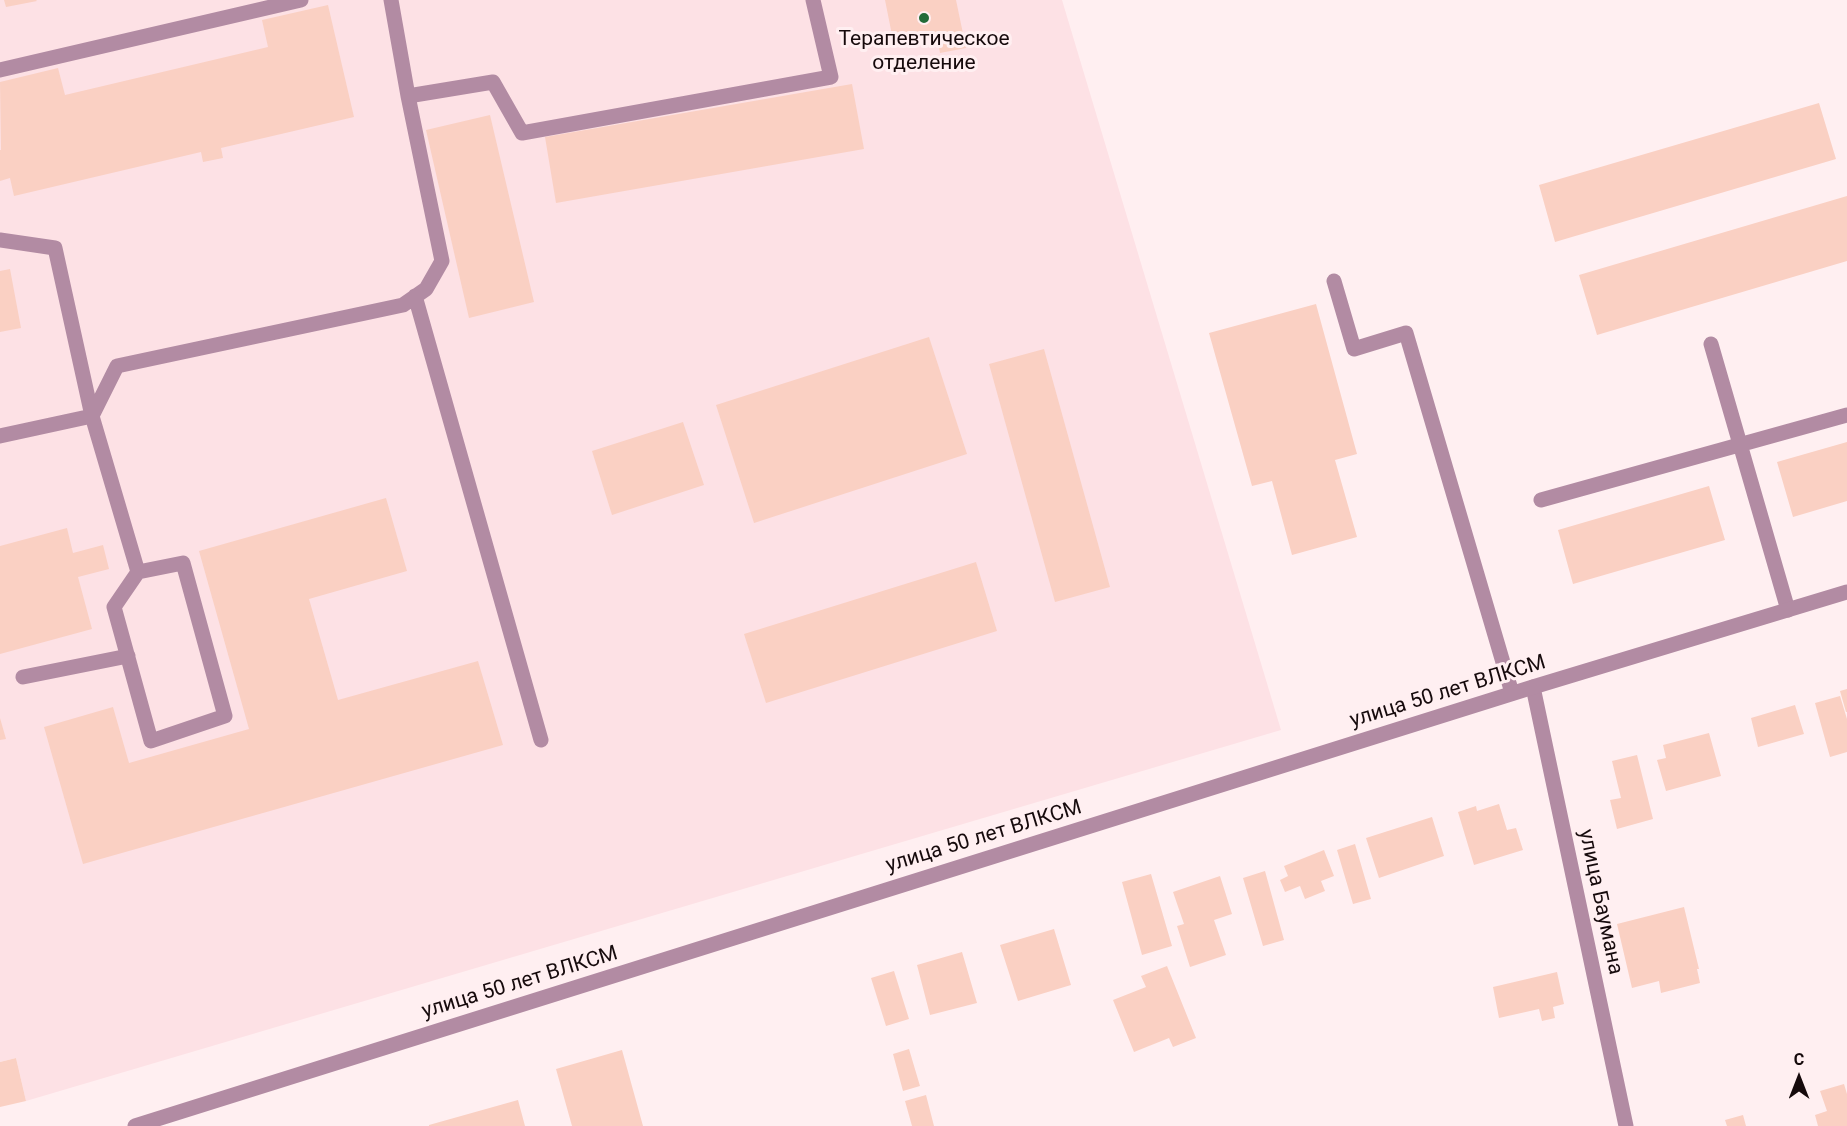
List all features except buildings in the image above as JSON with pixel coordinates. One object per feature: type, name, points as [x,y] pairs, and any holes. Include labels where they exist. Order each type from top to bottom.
[{"type":"street","points":[[0,70],[301,0]]},
{"type":"street","points":[[92,416],[117,366],[403,304],[426,289],[442,261],[391,0]]},
{"type":"street","points":[[408,96],[493,82],[522,133],[831,77],[813,0]]},
{"type":"street","points":[[0,240],[55,248],[92,416],[138,572]]},
{"type":"street","points":[[1334,281],[1354,348],[1406,333],[1512,693]]},
{"type":"street","points":[[415,296],[541,740]]},
{"type":"street","points":[[1711,344],[1788,610]]},
{"type":"street","points":[[1541,500],[1847,415]]},
{"type":"street","points":[[0,436],[92,416]]},
{"type":"street","points":[[183,563],[225,716],[151,741],[114,607],[138,572],[183,563]]},
{"type":"street","name":"улица 50 лет ВЛКСМ","points":[[135,1126],[1512,693],[1847,592]]},
{"type":"street","points":[[23,677],[128,656]]},
{"type":"street","name":"улица Баумана","points":[[1533,687],[1626,1126]]},
{"type":"shaded area","points":[[0,0],[1062,0],[1281,730],[26,1101],[16,1058],[0,1062]]},
{"type":"place","name":"Терапевтическое отделение","points":[[924,18]]}]
